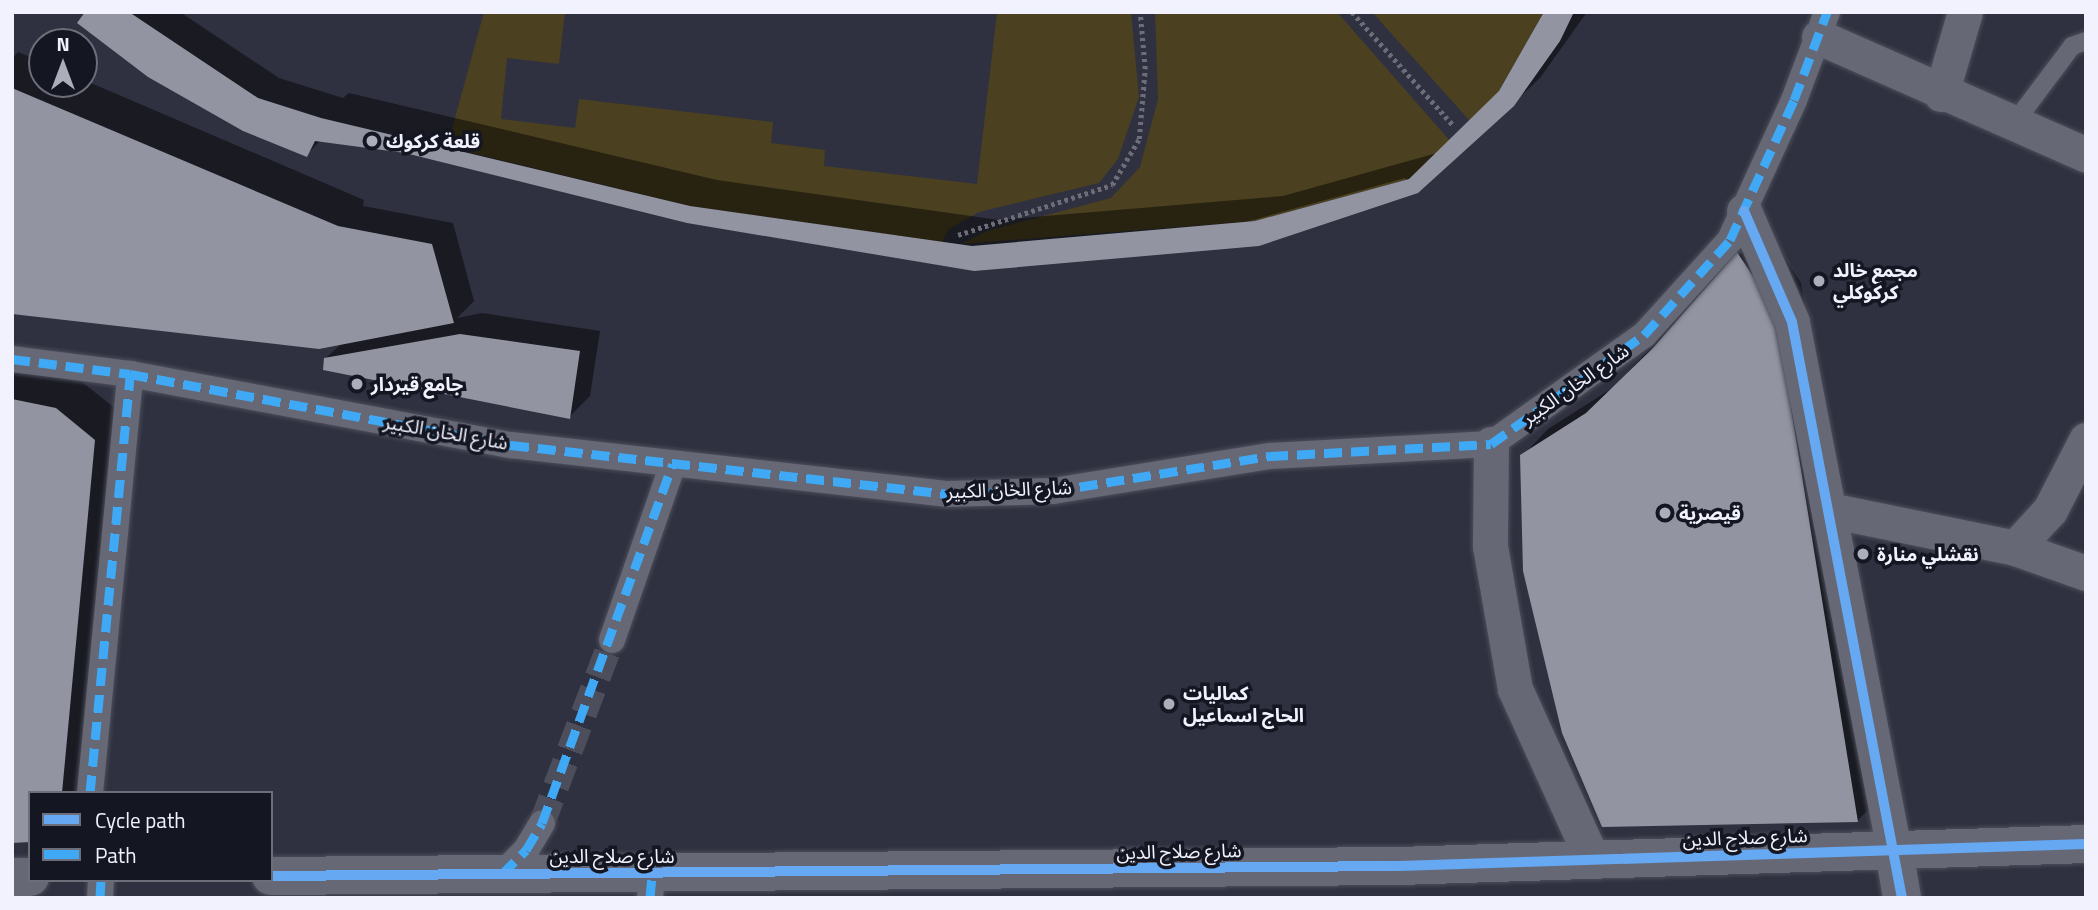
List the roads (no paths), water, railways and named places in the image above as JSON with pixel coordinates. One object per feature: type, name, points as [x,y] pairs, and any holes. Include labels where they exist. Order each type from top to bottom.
[{"type":"street","points":[[1941,94],[1965,12]]},
{"type":"street","points":[[1823,24],[1941,94],[2015,122],[2086,155]]},
{"type":"street","name":"شارع الخان الكبير","points":[[12,359],[130,374],[511,445],[948,494],[1040,492],[1270,456],[1491,444],[1644,335],[1730,240],[1823,24]]},
{"type":"street","points":[[1744,211],[1792,322],[1902,898]]},
{"type":"street","points":[[90,791],[130,374]]},
{"type":"street","points":[[2015,548],[2050,510],[2086,440]]},
{"type":"street","points":[[1491,444],[1490,546],[1515,689],[1592,859]]},
{"type":"street","points":[[612,640],[673,464]]},
{"type":"street","points":[[1829,510],[2015,548],[2086,573]]},
{"type":"street","points":[[502,874],[526,850],[542,823]]},
{"type":"street","name":"شارع صلاح الدين","points":[[273,876],[502,874],[651,885],[1399,882],[1592,859],[2086,844]]},
{"type":"lane","points":[[2015,122],[2073,46],[2086,41]]},
{"type":"tunnel","points":[[542,823],[612,640]]},
{"type":"place","name":"قلعة كركوك","points":[[372,141]]},
{"type":"place","name":"مجمع خالد كركوكلي","points":[[1819,281]]},
{"type":"place","name":"جامع قيردار","points":[[357,384]]},
{"type":"place","name":"قيصرية","points":[[1665,513]]},
{"type":"place","name":"نقشلي منارة","points":[[1863,554]]},
{"type":"place","name":"كماليات الحاج اسماعيل","points":[[1169,704]]}]
